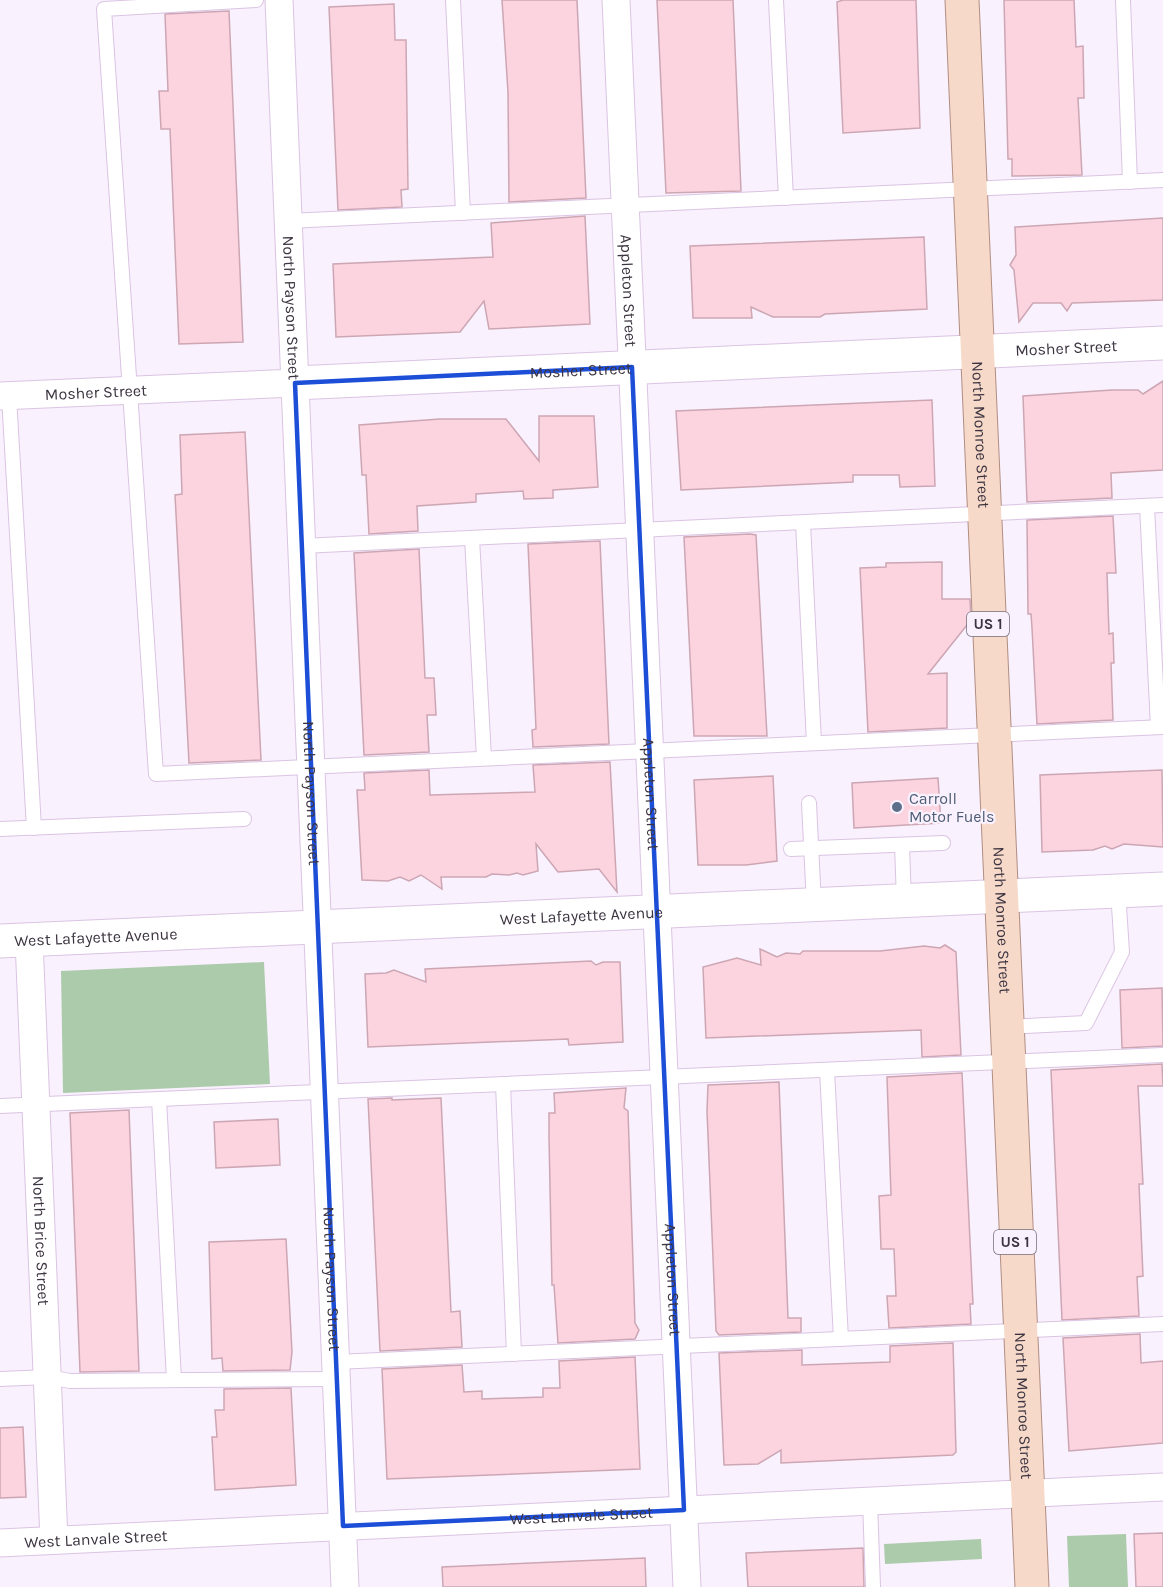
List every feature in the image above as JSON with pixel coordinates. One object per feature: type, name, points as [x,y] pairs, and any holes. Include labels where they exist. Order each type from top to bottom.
[{"type":"main road","name":"North Monroe Street","points":[[962,0],[975,351],[1032,1587]]},
{"type":"main road","name":"Mosher Street","points":[[295,383],[1163,343]]},
{"type":"main road","name":"West Lafayette Avenue","points":[[10,941],[1163,889]]},
{"type":"street","name":"North Payson Street","points":[[279,0],[345,1587]]},
{"type":"street","name":"Appleton Street","points":[[616,0],[687,1587]]},
{"type":"street","name":"Mosher Street","points":[[4,396],[295,383]]},
{"type":"street","name":"North Brice Street","points":[[10,941],[37,1104],[54,1540]]},
{"type":"street","name":"West Lanvale Street","points":[[0,1543],[1163,1487]]},
{"type":"lane","points":[[256,0],[104,9],[156,774],[1160,727],[1147,506]]},
{"type":"lane","points":[[453,0],[463,213]]},
{"type":"lane","points":[[776,0],[786,198]]},
{"type":"lane","points":[[1123,0],[1130,182]]},
{"type":"lane","points":[[288,221],[1163,180]]},
{"type":"lane","points":[[4,396],[34,828]]},
{"type":"lane","points":[[302,546],[1163,506]]},
{"type":"lane","points":[[803,523],[814,743]]},
{"type":"lane","points":[[472,538],[484,758]]},
{"type":"lane","points":[[809,803],[814,905]]},
{"type":"lane","points":[[0,829],[244,819]]},
{"type":"lane","points":[[791,849],[943,843]]},
{"type":"lane","points":[[902,845],[904,901]]},
{"type":"lane","points":[[1006,1027],[1086,1023],[1122,952],[1118,891]]},
{"type":"lane","points":[[0,1106],[1163,1055]]},
{"type":"lane","points":[[827,1070],[841,1339]]},
{"type":"lane","points":[[503,1084],[514,1354]]},
{"type":"lane","points":[[159,1099],[174,1380]]},
{"type":"lane","points":[[0,1379],[48,1377],[70,1381],[174,1380],[336,1371],[514,1354],[1163,1324]]},
{"type":"lane","points":[[870,1501],[873,1587]]},
{"type":"highlighted area","points":[[632,367],[684,1510],[343,1526],[295,383]]},
{"type":"green space","points":[[264,962],[270,1084],[63,1093],[61,971]]},
{"type":"green space","points":[[1126,1534],[1128,1587],[1069,1587],[1067,1536]]},
{"type":"green space","points":[[981,1539],[982,1559],[885,1564],[884,1544]]},
{"type":"building","points":[[502,0],[577,0],[586,198],[509,202],[508,92]]},
{"type":"building","points":[[657,0],[733,0],[741,191],[666,193]]},
{"type":"building","points":[[843,0],[916,0],[920,128],[843,133],[837,2]]},
{"type":"building","points":[[1004,0],[1074,0],[1076,47],[1083,46],[1084,98],[1078,98],[1082,175],[1012,176],[1012,159],[1008,159]]},
{"type":"building","points":[[394,4],[395,40],[406,40],[408,189],[401,190],[402,207],[338,210],[329,7]]},
{"type":"building","points":[[229,11],[243,342],[179,344],[170,129],[161,129],[159,91],[168,91],[165,14]]},
{"type":"building","points":[[585,216],[590,324],[489,329],[484,301],[460,332],[336,337],[333,264],[493,257],[491,223]]},
{"type":"building","points":[[1163,218],[1163,300],[1072,303],[1067,311],[1061,303],[1033,303],[1019,322],[1014,270],[1010,265],[1016,255],[1015,227]]},
{"type":"building","points":[[924,237],[927,309],[825,314],[820,317],[773,317],[751,307],[752,318],[693,318],[690,246]]},
{"type":"building","points":[[1163,381],[1163,470],[1111,473],[1112,498],[1027,502],[1023,396],[1112,390],[1138,390],[1143,394]]},
{"type":"building","points":[[932,400],[935,486],[900,487],[899,475],[853,475],[853,482],[681,490],[676,411]]},
{"type":"building","points":[[539,416],[594,416],[598,487],[553,490],[553,498],[524,499],[523,491],[476,494],[476,502],[417,506],[418,531],[369,534],[366,475],[362,475],[359,425],[440,419],[506,419],[539,461]]},
{"type":"building","points":[[245,432],[261,760],[189,763],[175,495],[182,494],[180,435]]},
{"type":"building","points":[[1113,516],[1116,573],[1107,573],[1109,634],[1113,633],[1114,663],[1111,663],[1113,720],[1037,724],[1031,614],[1028,614],[1027,520]]},
{"type":"building","points":[[756,535],[767,736],[694,736],[684,537]]},
{"type":"building","points":[[600,541],[609,744],[533,747],[532,730],[536,729],[528,544]]},
{"type":"building","points":[[419,549],[425,678],[434,678],[436,715],[427,715],[429,752],[364,755],[354,553]]},
{"type":"building","points":[[942,562],[942,599],[970,599],[971,620],[928,674],[947,673],[947,728],[868,732],[860,568],[886,567],[886,563]]},
{"type":"building","points":[[610,762],[617,892],[599,869],[558,872],[536,844],[538,871],[523,875],[517,873],[492,874],[486,877],[441,877],[442,889],[421,875],[409,881],[400,877],[388,881],[362,880],[357,790],[365,790],[364,773],[429,770],[430,795],[535,792],[533,765]]},
{"type":"building","points":[[1162,770],[1163,847],[1124,844],[1112,849],[1105,846],[1093,850],[1042,852],[1040,775]]},
{"type":"building","points":[[773,776],[777,861],[746,865],[698,865],[694,780]]},
{"type":"building","name":"Carroll Motor Fuels","points":[[938,778],[941,823],[854,828],[852,783]]},
{"type":"building","points":[[945,945],[956,952],[961,1055],[922,1057],[921,1030],[706,1038],[703,967],[737,958],[761,965],[760,949],[777,957],[786,953],[800,954],[803,951],[880,951],[924,946],[940,948]]},
{"type":"building","points":[[591,961],[596,965],[603,962],[620,962],[623,1042],[569,1045],[568,1039],[368,1047],[365,974],[386,973],[394,970],[426,982],[425,969]]},
{"type":"building","points":[[1162,988],[1163,1046],[1122,1048],[1120,990]]},
{"type":"building","points":[[1162,1064],[1163,1086],[1138,1086],[1143,1184],[1139,1184],[1143,1276],[1137,1277],[1139,1316],[1062,1320],[1051,1070]]},
{"type":"building","points":[[962,1073],[973,1304],[970,1304],[971,1324],[889,1328],[887,1296],[896,1296],[894,1249],[881,1249],[879,1196],[891,1195],[887,1077]]},
{"type":"building","points":[[779,1082],[788,1318],[801,1318],[801,1332],[719,1335],[716,1331],[707,1111],[708,1085]]},
{"type":"building","points":[[626,1088],[624,1108],[628,1111],[635,1323],[639,1330],[635,1339],[558,1343],[554,1285],[552,1285],[549,1137],[549,1113],[555,1113],[554,1093]]},
{"type":"building","points":[[392,1098],[392,1100],[441,1098],[451,1312],[460,1311],[462,1347],[380,1351],[368,1099]]},
{"type":"building","points":[[129,1110],[139,1371],[80,1372],[70,1113]]},
{"type":"building","points":[[278,1119],[280,1165],[216,1168],[214,1122]]},
{"type":"building","points":[[286,1239],[292,1352],[290,1370],[223,1371],[222,1358],[212,1359],[209,1242]]},
{"type":"building","points":[[1140,1334],[1141,1363],[1163,1361],[1163,1443],[1069,1451],[1063,1338]]},
{"type":"building","points":[[953,1343],[956,1452],[953,1455],[781,1463],[781,1450],[758,1464],[724,1465],[719,1353],[802,1350],[802,1365],[890,1362],[890,1346]]},
{"type":"building","points":[[635,1357],[640,1469],[387,1479],[382,1369],[462,1365],[464,1392],[482,1391],[482,1399],[543,1397],[543,1388],[560,1388],[559,1361]]},
{"type":"building","points":[[291,1388],[296,1485],[215,1490],[212,1437],[217,1437],[215,1410],[224,1410],[224,1389]]},
{"type":"building","points":[[23,1427],[26,1497],[0,1498],[0,1428]]},
{"type":"building","points":[[1163,1533],[1163,1587],[1136,1587],[1134,1534]]},
{"type":"building","points":[[863,1548],[864,1587],[748,1587],[746,1553]]},
{"type":"building","points":[[645,1558],[646,1587],[443,1587],[442,1567]]},
{"type":"place","name":"Carroll Motor Fuels","points":[[897,807]]}]
